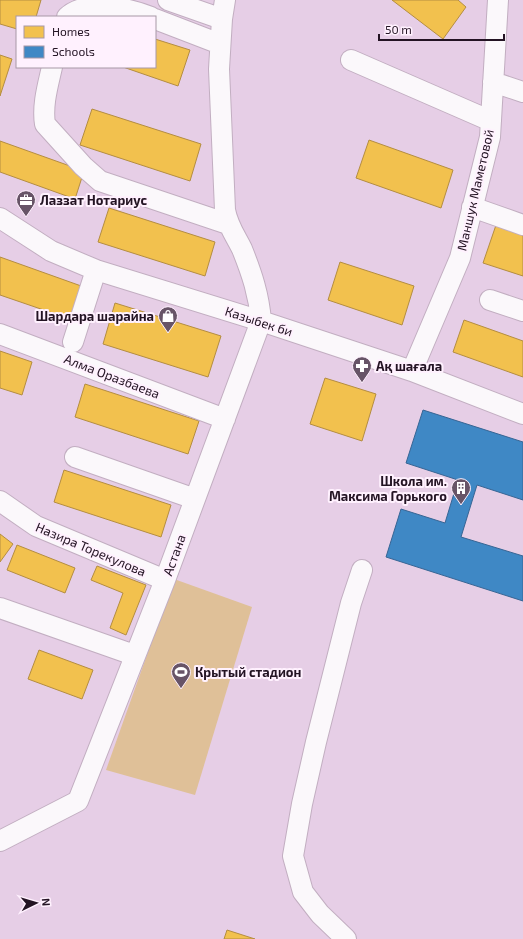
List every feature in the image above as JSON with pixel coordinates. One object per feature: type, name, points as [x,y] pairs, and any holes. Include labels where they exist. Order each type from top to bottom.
[{"type":"street","points":[[168,0],[223,9],[220,44],[220,100],[225,210],[228,224],[241,248],[257,289],[261,321]]},
{"type":"street","name":"Маншук Маметовой","points":[[412,371],[460,258],[490,137],[498,0]]},
{"type":"street","points":[[68,16],[71,9],[81,3],[110,1],[148,16]]},
{"type":"street","points":[[156,19],[220,44]]},
{"type":"street","points":[[351,60],[491,121]]},
{"type":"street","points":[[52,68],[47,88],[44,116],[45,124],[83,166],[100,180],[228,224]]},
{"type":"street","points":[[493,82],[523,92]]},
{"type":"street","points":[[472,207],[523,224]]},
{"type":"street","name":"Казыбек би","points":[[0,218],[51,251],[96,270],[261,321],[412,371],[523,414]]},
{"type":"street","points":[[72,342],[96,270]]},
{"type":"street","points":[[490,300],[523,311]]},
{"type":"street","name":"Астана","points":[[0,841],[78,801],[134,655],[165,580],[261,321]]},
{"type":"street","name":"Алма Оразбаева","points":[[0,334],[225,419]]},
{"type":"street","points":[[75,457],[195,499]]},
{"type":"street","name":"Назира Торекулова","points":[[0,501],[36,526],[165,580]]},
{"type":"street","points":[[346,939],[320,914],[304,892],[293,856],[302,804],[316,742],[351,603],[362,570]]},
{"type":"street","points":[[0,608],[134,655]]},
{"type":"shaded area","name":"Крытый стадион","points":[[174,579],[252,607],[195,795],[106,770]]},
{"type":"building: Homes","points":[[0,0],[41,0],[36,16],[16,16],[16,29],[0,24]]},
{"type":"building: Homes","points":[[392,0],[458,0],[466,7],[443,39]]},
{"type":"building: Homes","points":[[156,39],[190,50],[178,86],[126,68],[156,68]]},
{"type":"building: Homes","points":[[0,55],[12,59],[0,96]]},
{"type":"building: Homes","points":[[92,109],[201,144],[190,181],[80,145]]},
{"type":"building: Homes","points":[[369,140],[453,170],[441,208],[356,178]]},
{"type":"building: Homes","points":[[0,141],[84,171],[75,199],[0,172]]},
{"type":"building: Homes","points":[[109,208],[215,242],[205,276],[98,242]]},
{"type":"building: Homes","points":[[496,225],[523,234],[523,276],[483,263]]},
{"type":"building: Homes","points":[[0,257],[84,287],[73,320],[0,295]]},
{"type":"building: Homes","points":[[340,262],[414,286],[402,325],[328,300]]},
{"type":"building: Homes","points":[[115,303],[221,336],[208,377],[103,344]]},
{"type":"building: Homes","points":[[464,320],[523,341],[523,377],[453,352]]},
{"type":"building: Homes","points":[[0,351],[32,362],[22,395],[0,388]]},
{"type":"building: Homes","points":[[325,378],[376,394],[362,441],[310,424]]},
{"type":"building: Homes","points":[[85,384],[199,421],[188,454],[75,417]]},
{"type":"building: Homes","points":[[64,470],[171,505],[161,537],[54,502]]},
{"type":"building: Homes","points":[[0,534],[13,544],[0,562]]},
{"type":"building: Homes","points":[[17,545],[75,568],[65,593],[7,570]]},
{"type":"building: Homes","points":[[97,566],[146,585],[126,635],[110,628],[123,593],[91,580]]},
{"type":"building: Homes","points":[[39,650],[93,670],[82,699],[28,679]]},
{"type":"building: Homes","points":[[227,930],[255,939],[224,939]]},
{"type":"building: Schools","name":"Школа им. Максима Горького","points":[[423,410],[523,442],[523,500],[477,485],[461,537],[523,556],[523,601],[386,557],[401,509],[445,523],[458,480],[406,463]]},
{"type":"place","name":"Лаззат Нотариус","points":[[26,217]]},
{"type":"place","name":"Шардара шарайна","points":[[168,333]]},
{"type":"place","name":"Ақ шағала","points":[[362,383]]},
{"type":"place","name":"Школа им. Максима Горького","points":[[461,505]]},
{"type":"place","name":"Крытый стадион","points":[[181,689]]}]
